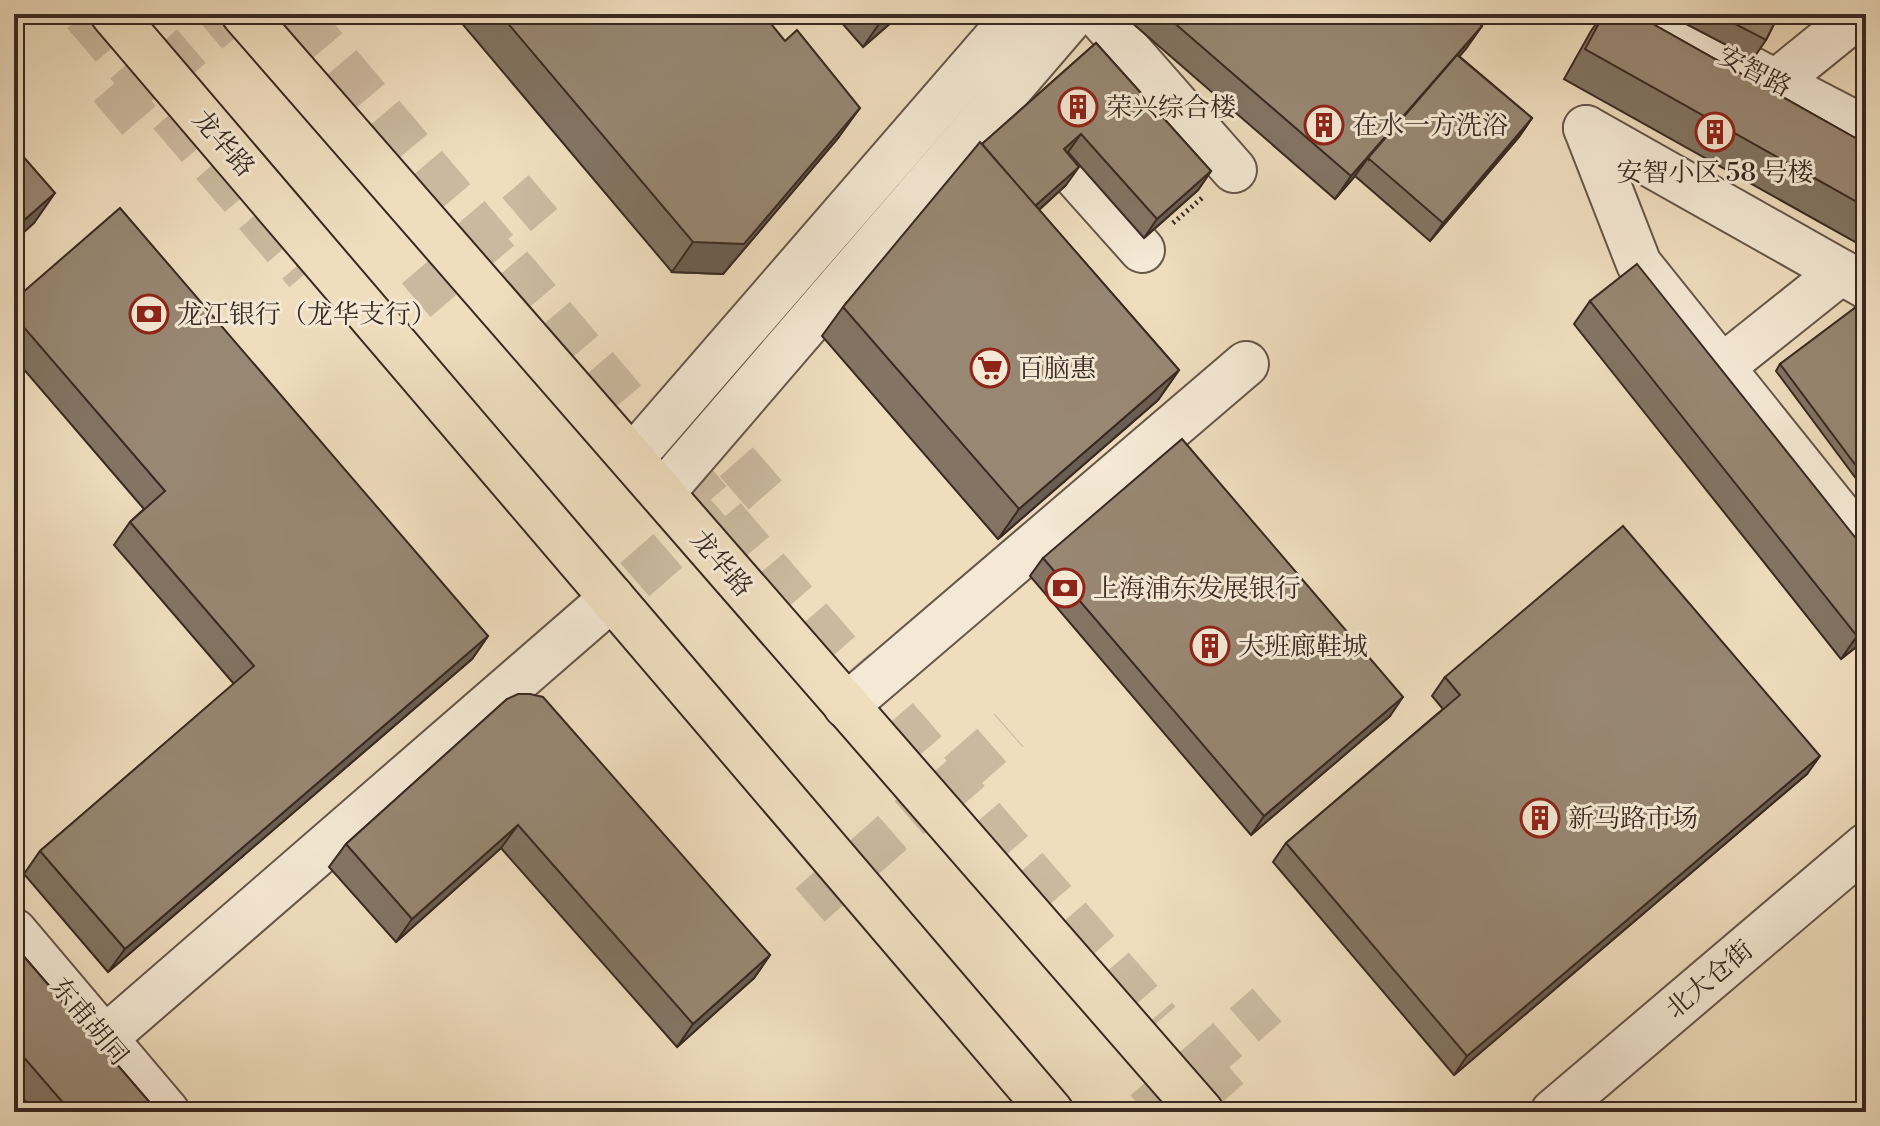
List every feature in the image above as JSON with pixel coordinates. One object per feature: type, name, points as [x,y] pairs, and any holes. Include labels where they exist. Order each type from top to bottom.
[{"type":"main road","name":"龙华路","points":[[113,14],[1051,1112]]},
{"type":"main road","name":"龙华路","points":[[244,14],[1201,1112]]},
{"type":"street","points":[[632,458],[1017,14]]},
{"type":"street","points":[[662,493],[1074,14]]},
{"type":"street","points":[[1097,14],[1234,170]]},
{"type":"street","name":"安智路","points":[[1645,14],[1866,129]]},
{"type":"street","points":[[1776,82],[1860,14]]},
{"type":"street","points":[[1722,367],[1854,279],[1586,128],[1639,264],[1866,547]]},
{"type":"street","points":[[1067,166],[1142,250]]},
{"type":"street","points":[[846,706],[1246,364]]},
{"type":"street","points":[[105,1038],[612,598]]},
{"type":"street","name":"北大仓街","points":[[1553,1112],[1866,846]]},
{"type":"street","name":"东甫胡同","points":[[14,931],[167,1112]]},
{"type":"path","points":[[1142,250],[1234,170]]},
{"type":"building","points":[[500,14],[763,14],[785,41],[797,30],[860,108],[744,244],[693,242]]},
{"type":"building","points":[[870,14],[891,14],[879,24]]},
{"type":"building","name":"在水一方洗浴","points":[[1164,14],[1469,14],[1482,26],[1351,176]]},
{"type":"building","points":[[1604,14],[1635,14],[1866,144],[1866,207],[1585,49]]},
{"type":"building","points":[[1716,14],[1779,14],[1766,40]]},
{"type":"building","name":"荣兴综合楼","points":[[1096,43],[1211,171],[1157,219],[1081,134],[1064,149],[1079,167],[1035,206],[982,144]]},
{"type":"building","points":[[1457,55],[1532,118],[1443,223],[1368,158]]},
{"type":"building","name":"百脑惠","points":[[980,142],[1179,370],[1019,509],[843,307]]},
{"type":"building","points":[[14,146],[55,193],[14,229]]},
{"type":"building","points":[[120,208],[488,636],[125,949],[40,851],[254,666],[130,522],[165,491],[14,316],[14,300]]},
{"type":"building","points":[[1637,264],[1866,551],[1866,629],[1857,636],[1590,301]]},
{"type":"building","points":[[1860,304],[1866,312],[1866,479],[1780,364]]},
{"type":"building","name":"大班廊鞋城","points":[[1182,439],[1403,697],[1264,816],[1043,558]]},
{"type":"building","name":"新马路市场","points":[[1623,526],[1820,756],[1467,1056],[1286,843],[1460,695],[1445,677]]},
{"type":"building","points":[[518,694],[543,697],[770,955],[693,1024],[518,825],[412,919],[346,844],[507,699]]},
{"type":"building","points":[[14,945],[158,1112],[71,1112],[14,1046]]},
{"type":"tunnel","points":[[84,14],[306,273]]},
{"type":"tunnel","points":[[108,118],[229,14]]},
{"type":"tunnel","points":[[297,14],[767,568],[1159,1021]]},
{"type":"tunnel","points":[[366,343],[543,192]]},
{"type":"tunnel","points":[[585,623],[773,459]]},
{"type":"tunnel","points":[[810,905],[1009,730]]},
{"type":"tunnel","points":[[1145,1112],[1267,1005]]},
{"type":"tunnel","points":[[1198,1065],[1239,1112]]},
{"type":"place","name":"荣兴综合楼","points":[[1078,107]]},
{"type":"place","name":"在水一方洗浴","points":[[1324,125]]},
{"type":"place","name":"安智小区 58 号楼","points":[[1715,132]]},
{"type":"place","name":"龙江银行（龙华支行）","points":[[149,314]]},
{"type":"place","name":"百脑惠","points":[[990,368]]},
{"type":"place","name":"上海浦东发展银行","points":[[1065,588]]},
{"type":"place","name":"大班廊鞋城","points":[[1210,646]]},
{"type":"place","name":"新马路市场","points":[[1540,818]]}]
